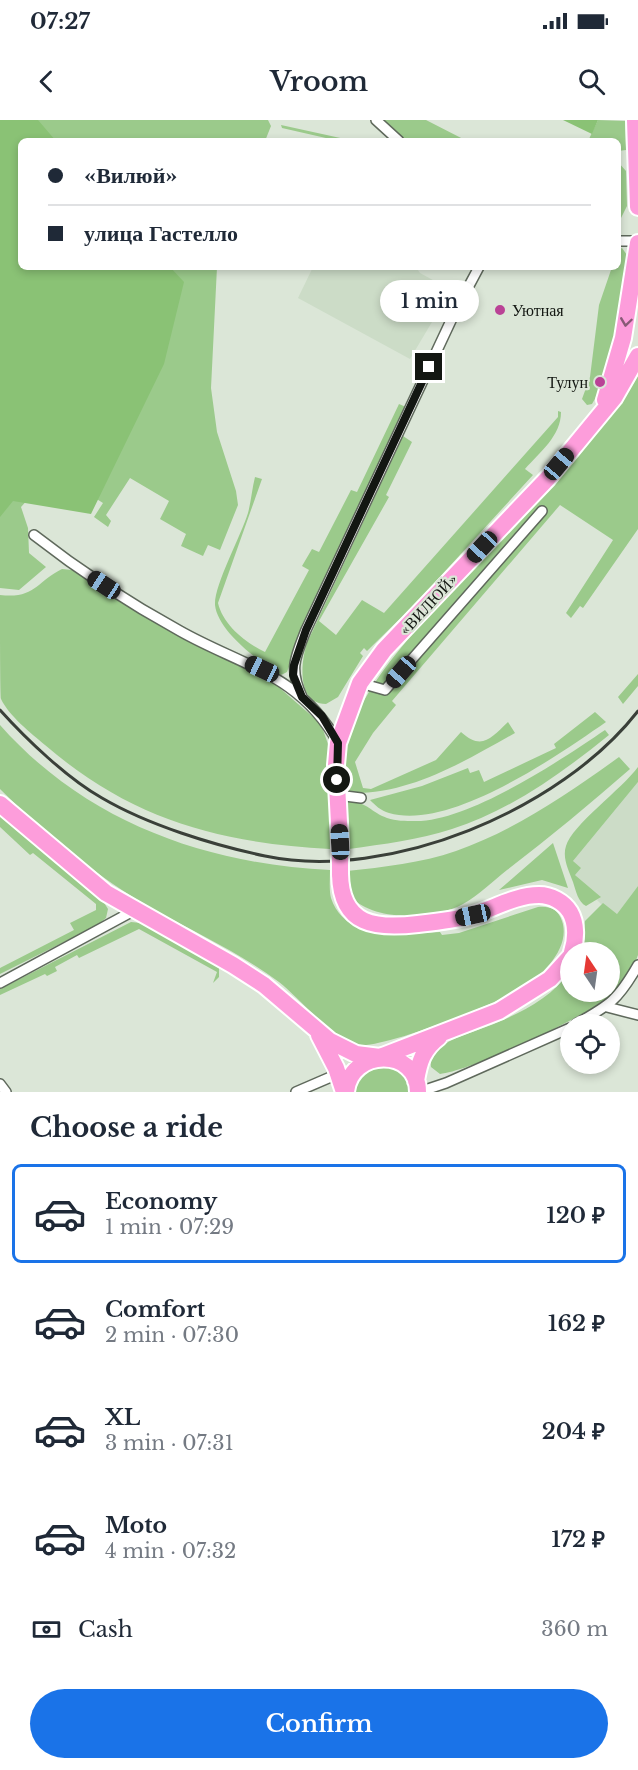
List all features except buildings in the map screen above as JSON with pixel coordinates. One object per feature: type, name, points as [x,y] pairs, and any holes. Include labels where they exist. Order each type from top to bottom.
[{"type":"highway","points":[[635,120],[638,207]]},
{"type":"highway","points":[[597,417],[612,383],[624,338],[638,242]]},
{"type":"highway","name":"«ВИЛЮЙ»","points":[[573,942],[575,930],[570,914],[563,904],[546,896],[522,897],[449,920],[382,926],[364,921],[348,908],[340,874],[338,743],[360,683],[384,650],[548,478],[623,385],[638,356]]},
{"type":"highway","points":[[0,804],[83,876],[135,910],[256,980],[342,1049],[402,1063],[418,1088]]},
{"type":"highway","name":"«ВИЛЮЙ»","points":[[452,1028],[520,1001],[560,970]]},
{"type":"highway","points":[[345,1092],[352,1074],[361,1064],[452,1028]]},
{"type":"highway","points":[[418,1088],[419,1064],[428,1045],[452,1028]]},
{"type":"highway","points":[[316,1029],[345,1092]]},
{"type":"street","points":[[376,120],[396,138]]},
{"type":"street","points":[[621,241],[638,242]]},
{"type":"street","points":[[302,697],[293,675],[294,665],[306,630],[455,312],[477,270]]},
{"type":"street","points":[[360,683],[385,690],[542,511]]},
{"type":"street","points":[[34,535],[72,564],[136,605],[182,632],[262,669],[302,697],[322,716],[338,743]]},
{"type":"street","points":[[338,795],[361,798]]},
{"type":"street","points":[[0,983],[135,910]]},
{"type":"street","points":[[594,1014],[607,1007],[624,989],[638,965]]},
{"type":"street","points":[[607,1007],[638,1015]]},
{"type":"street","points":[[418,1088],[456,1079],[560,1032]]},
{"type":"street","points":[[296,1092],[361,1064]]},
{"type":"street","points":[[0,1084],[6,1092]]},
{"type":"shaded area","points":[[312,270],[418,270],[451,290],[410,359],[298,298]]},
{"type":"shaded area","points":[[638,782],[638,886],[617,914],[601,904],[597,900],[600,896],[575,875],[573,861]]},
{"type":"green space","points":[[0,120],[268,120],[271,126],[266,138],[18,138],[18,270],[217,270],[211,388],[217,432],[236,491],[238,505],[220,550],[208,545],[203,556],[181,546],[186,534],[160,519],[169,501],[130,478],[106,515],[111,521],[108,527],[94,517],[103,503],[84,491],[42,484],[21,507],[28,528],[29,553],[46,567],[19,590],[0,588]]},
{"type":"green space","points":[[0,120],[38,120],[53,138],[18,138],[18,270],[173,270],[184,282],[164,364],[91,514],[13,501],[0,517]]},
{"type":"green space","points":[[380,120],[426,120],[461,138],[398,138]]},
{"type":"green space","points":[[563,120],[598,120],[592,134]]},
{"type":"green space","points":[[598,120],[625,121],[626,150],[621,151],[621,138],[589,138]]},
{"type":"green space","points":[[281,125],[340,138],[326,138],[282,128]]},
{"type":"green space","points":[[621,165],[626,171],[627,206],[621,218]]},
{"type":"green space","points":[[621,248],[627,255],[613,351],[601,387],[592,404],[587,405],[582,399],[590,377],[599,305],[611,270],[621,270]]},
{"type":"green space","points":[[638,375],[638,529],[583,608],[580,606],[571,618],[566,613],[613,540],[560,505],[392,701],[396,705],[373,733],[355,762],[363,788],[371,789],[436,760],[461,732],[475,741],[486,740],[508,722],[515,733],[455,766],[413,783],[391,789],[346,793],[344,762],[350,733],[365,699],[385,668],[453,587],[600,429],[621,403]]},
{"type":"green space","points":[[399,404],[406,407],[311,607],[287,672],[281,675],[232,636],[224,626],[215,605],[223,573],[245,523],[255,477],[262,479],[218,603],[230,626],[250,644],[265,652],[309,570],[302,566],[312,549],[319,552],[351,490],[357,492]]},
{"type":"green space","points":[[558,411],[561,412],[560,421],[554,436],[525,469],[533,475],[417,602],[367,651],[364,648],[360,653],[363,656],[338,697],[326,704],[316,702],[310,697],[305,689],[302,670],[307,643],[403,436],[412,442],[386,495],[389,497],[319,621],[336,635],[362,600],[384,613],[558,417]]},
{"type":"green space","points":[[62,569],[72,570],[215,654],[274,683],[321,724],[329,747],[330,849],[250,841],[213,833],[143,809],[110,792],[77,770],[15,718],[1,699],[0,595],[12,596],[28,592]]},
{"type":"green space","points":[[638,674],[638,686],[623,704],[618,697]]},
{"type":"green space","points":[[595,712],[606,722],[532,770],[472,801],[442,811],[414,816],[386,812],[370,800],[422,786],[468,768],[470,773],[479,770],[484,782],[556,748],[554,744]]},
{"type":"green space","points":[[0,725],[33,759],[70,787],[109,811],[150,831],[193,847],[237,858],[283,866],[330,870],[331,898],[349,923],[363,929],[394,934],[459,933],[538,907],[546,907],[556,911],[562,921],[563,941],[560,942],[559,950],[547,968],[531,982],[511,994],[418,1032],[374,1044],[361,1045],[350,1042],[329,1028],[279,982],[264,972],[233,952],[132,897],[92,869],[35,823],[0,789]]},
{"type":"green space","points":[[605,730],[609,735],[573,763],[535,789],[495,812],[439,833],[349,849],[346,802],[358,803],[381,816],[394,820],[437,819],[487,801],[540,772]]},
{"type":"green space","points":[[619,757],[630,769],[585,808],[463,904],[437,913],[405,916],[375,911],[351,897],[347,871],[416,862],[456,851],[478,842],[540,810]]},
{"type":"green space","points":[[638,767],[638,782],[573,861],[581,868],[575,875],[601,897],[586,906],[578,896],[565,860],[566,846],[570,837],[587,818]]},
{"type":"green space","points":[[0,816],[103,901],[108,909],[106,918],[96,926],[0,974],[0,968],[74,930],[70,923],[96,910],[96,904],[33,853],[30,855],[0,827]]},
{"type":"green space","points":[[553,843],[568,888],[542,880],[499,890]]},
{"type":"green space","points":[[638,886],[638,955],[620,985],[620,942],[582,942],[585,921],[603,903],[617,914]]},
{"type":"green space","points":[[131,922],[141,923],[219,967],[219,977],[213,983],[217,972],[139,929],[79,958],[77,955],[55,967],[57,971],[47,976],[45,974],[0,995],[0,989]]},
{"type":"green space","points":[[560,983],[560,1002],[601,1002],[582,1014],[560,1014],[560,1026],[476,1064],[440,1074],[431,1067],[430,1055],[440,1047],[502,1021],[540,1001]]},
{"type":"green space","points":[[385,1064],[406,1075],[412,1092],[352,1092],[358,1075]]},
{"type":"railway","points":[[0,710],[35,746],[62,769],[89,790],[120,808],[181,833],[224,846],[265,856],[313,861],[365,858],[417,848],[469,830],[519,807],[565,779],[605,747],[638,711]]},
{"type":"place","name":"Уютная","points":[[500,310]]},
{"type":"place","name":"Тулун","points":[[600,382]]},
{"type":"route","points":[[337,780],[338,743],[322,716],[302,697],[293,675],[294,665],[306,630],[429,367]]}]
